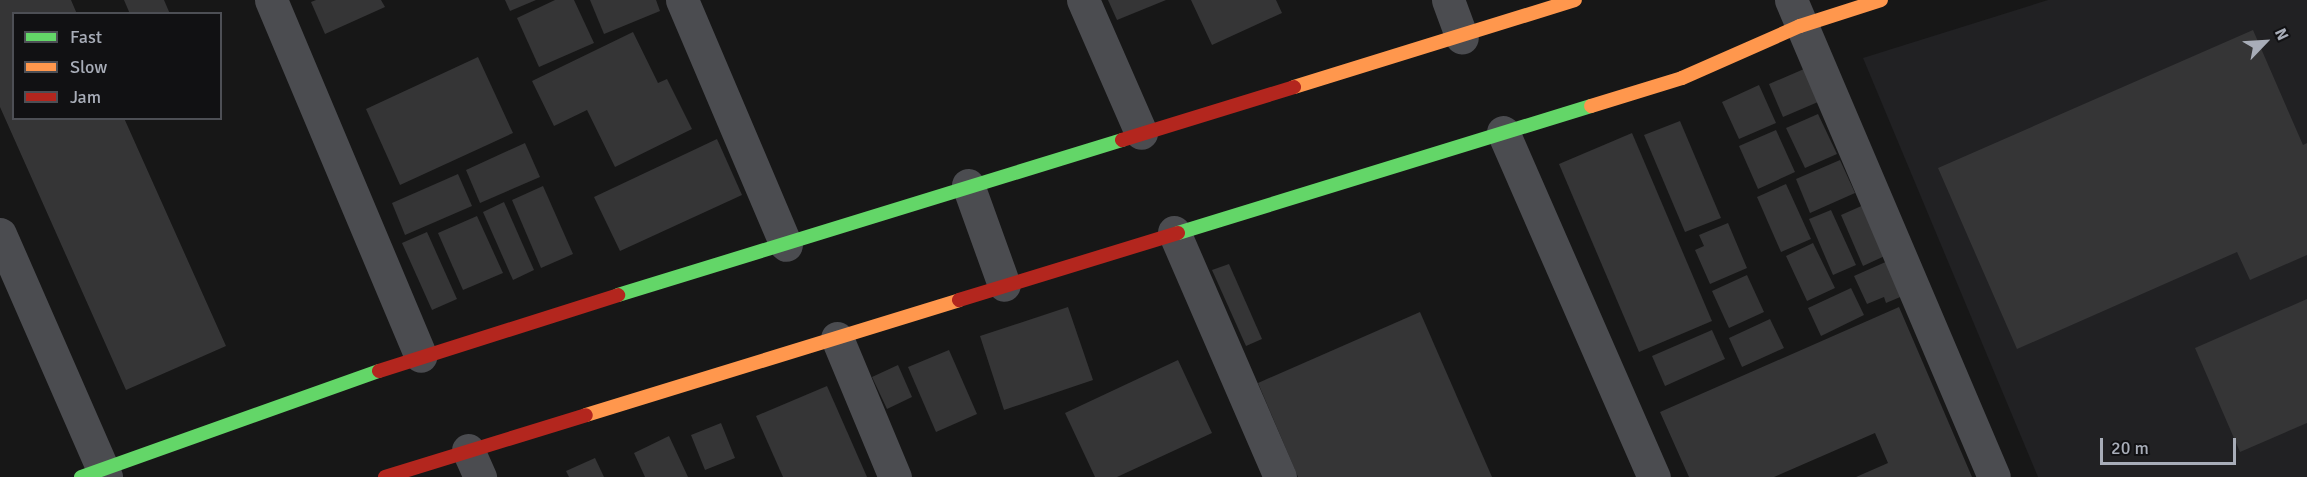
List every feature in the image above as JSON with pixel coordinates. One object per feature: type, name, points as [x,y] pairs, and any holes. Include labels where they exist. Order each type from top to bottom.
[{"type":"street","points":[[271,0],[421,356]]},
{"type":"street","points":[[682,0],[786,245]]},
{"type":"street","points":[[1083,0],[1141,133]]},
{"type":"street","points":[[1448,0],[1462,38]]},
{"type":"street","points":[[0,234],[96,474],[421,356],[786,245],[968,185],[1462,38],[1575,0]]},
{"type":"street","points":[[385,477],[474,464],[837,339],[1004,285],[1682,78],[1796,13],[1881,0]]},
{"type":"street","points":[[1796,13],[1994,477]]},
{"type":"street","points":[[1503,132],[1654,477]]},
{"type":"street","points":[[968,185],[1004,285]]},
{"type":"street","points":[[1174,232],[1280,477]]},
{"type":"street","points":[[837,339],[895,477]]},
{"type":"shaded area","points":[[2048,0],[2307,0],[2307,477],[2038,477],[1863,58]]},
{"type":"building","points":[[0,0],[71,0],[76,12],[12,12],[12,120],[125,120],[226,346],[126,390],[0,107]]},
{"type":"building","points":[[124,0],[164,0],[169,12],[129,12]]},
{"type":"building","points":[[316,0],[381,0],[385,7],[325,34],[311,2]]},
{"type":"building","points":[[505,0],[536,0],[510,11]]},
{"type":"building","points":[[555,0],[574,0],[594,43],[539,67],[517,18]]},
{"type":"building","points":[[590,0],[656,0],[660,11],[604,34]]},
{"type":"building","points":[[1108,0],[1166,0],[1117,20]]},
{"type":"building","points":[[1191,0],[1276,0],[1282,13],[1212,45]]},
{"type":"building","points":[[2253,30],[2303,145],[2307,143],[2307,255],[2250,280],[2237,252],[2017,349],[1938,168]]},
{"type":"building","points":[[633,32],[658,83],[667,79],[692,129],[615,167],[587,110],[554,126],[532,81]]},
{"type":"building","points":[[478,57],[513,133],[400,185],[366,109]]},
{"type":"building","points":[[1804,69],[1818,102],[1783,117],[1769,84]]},
{"type":"building","points":[[1759,85],[1776,123],[1739,139],[1722,102]]},
{"type":"building","points":[[1818,114],[1837,154],[1805,168],[1786,128]]},
{"type":"building","points":[[1680,121],[1721,218],[1685,232],[1644,135]]},
{"type":"building","points":[[1776,130],[1795,172],[1758,189],[1739,146]]},
{"type":"building","points":[[1632,133],[1712,321],[1639,352],[1559,164]]},
{"type":"building","points":[[717,139],[742,195],[620,251],[594,197]]},
{"type":"building","points":[[525,143],[540,177],[480,203],[466,170]]},
{"type":"building","points":[[1840,160],[1855,193],[1810,213],[1796,179]]},
{"type":"building","points":[[458,174],[472,206],[405,235],[392,203]]},
{"type":"building","points":[[1786,184],[1811,239],[1781,252],[1757,197]]},
{"type":"building","points":[[543,186],[573,254],[541,268],[512,200]]},
{"type":"building","points":[[504,202],[534,270],[513,280],[483,212]]},
{"type":"building","points":[[1866,204],[1889,254],[1863,266],[1841,215]]},
{"type":"building","points":[[1831,210],[1856,265],[1833,275],[1809,219]]},
{"type":"building","points":[[477,216],[503,273],[463,290],[438,233]]},
{"type":"building","points":[[1728,223],[1747,268],[1710,284],[1695,250],[1704,246],[1699,235]]},
{"type":"building","points":[[427,232],[457,299],[432,310],[402,243]]},
{"type":"building","points":[[1813,243],[1835,288],[1807,301],[1786,256]]},
{"type":"building","points":[[1890,260],[1905,295],[1886,303],[1884,297],[1867,304],[1854,276]]},
{"type":"building","points":[[1229,264],[1262,339],[1246,346],[1212,270]]},
{"type":"building","points":[[1747,275],[1764,312],[1729,328],[1712,291]]},
{"type":"building","points":[[1851,288],[1864,315],[1821,336],[1808,308]]},
{"type":"building","points":[[2307,299],[2307,423],[2240,452],[2195,348]]},
{"type":"building","points":[[1068,307],[1093,380],[1004,410],[980,336]]},
{"type":"building","points":[[1899,307],[1972,477],[1856,477],[1888,463],[1875,433],[1774,477],[1689,477],[1660,412]]},
{"type":"building","points":[[1420,312],[1492,477],[1298,477],[1258,383]]},
{"type":"building","points":[[1770,319],[1784,348],[1742,367],[1729,338]]},
{"type":"building","points":[[1712,330],[1725,359],[1665,386],[1652,356]]},
{"type":"building","points":[[949,350],[977,414],[936,432],[908,367]]},
{"type":"building","points":[[1178,360],[1212,433],[1117,477],[1095,477],[1065,413]]},
{"type":"building","points":[[898,365],[912,397],[887,409],[872,377]]},
{"type":"building","points":[[827,386],[867,477],[783,477],[756,416]]},
{"type":"building","points":[[721,423],[735,458],[705,470],[691,435]]},
{"type":"building","points":[[669,436],[688,477],[645,477],[634,453]]},
{"type":"building","points":[[595,458],[604,477],[569,477],[566,471]]},
{"type":"traffic: fast","points":[[1178,233],[1591,106]]},
{"type":"traffic: fast","points":[[618,295],[1122,140]]},
{"type":"traffic: fast","points":[[81,477],[379,371]]},
{"type":"traffic: slow","points":[[1294,87],[1575,0]]},
{"type":"traffic: slow","points":[[1591,106],[1682,78],[1800,26],[1881,0]]},
{"type":"traffic: slow","points":[[586,415],[959,300]]},
{"type":"traffic: jam","points":[[1122,140],[1294,87]]},
{"type":"traffic: jam","points":[[959,300],[1178,233]]},
{"type":"traffic: jam","points":[[379,371],[618,295]]},
{"type":"traffic: jam","points":[[385,477],[586,415]]}]
